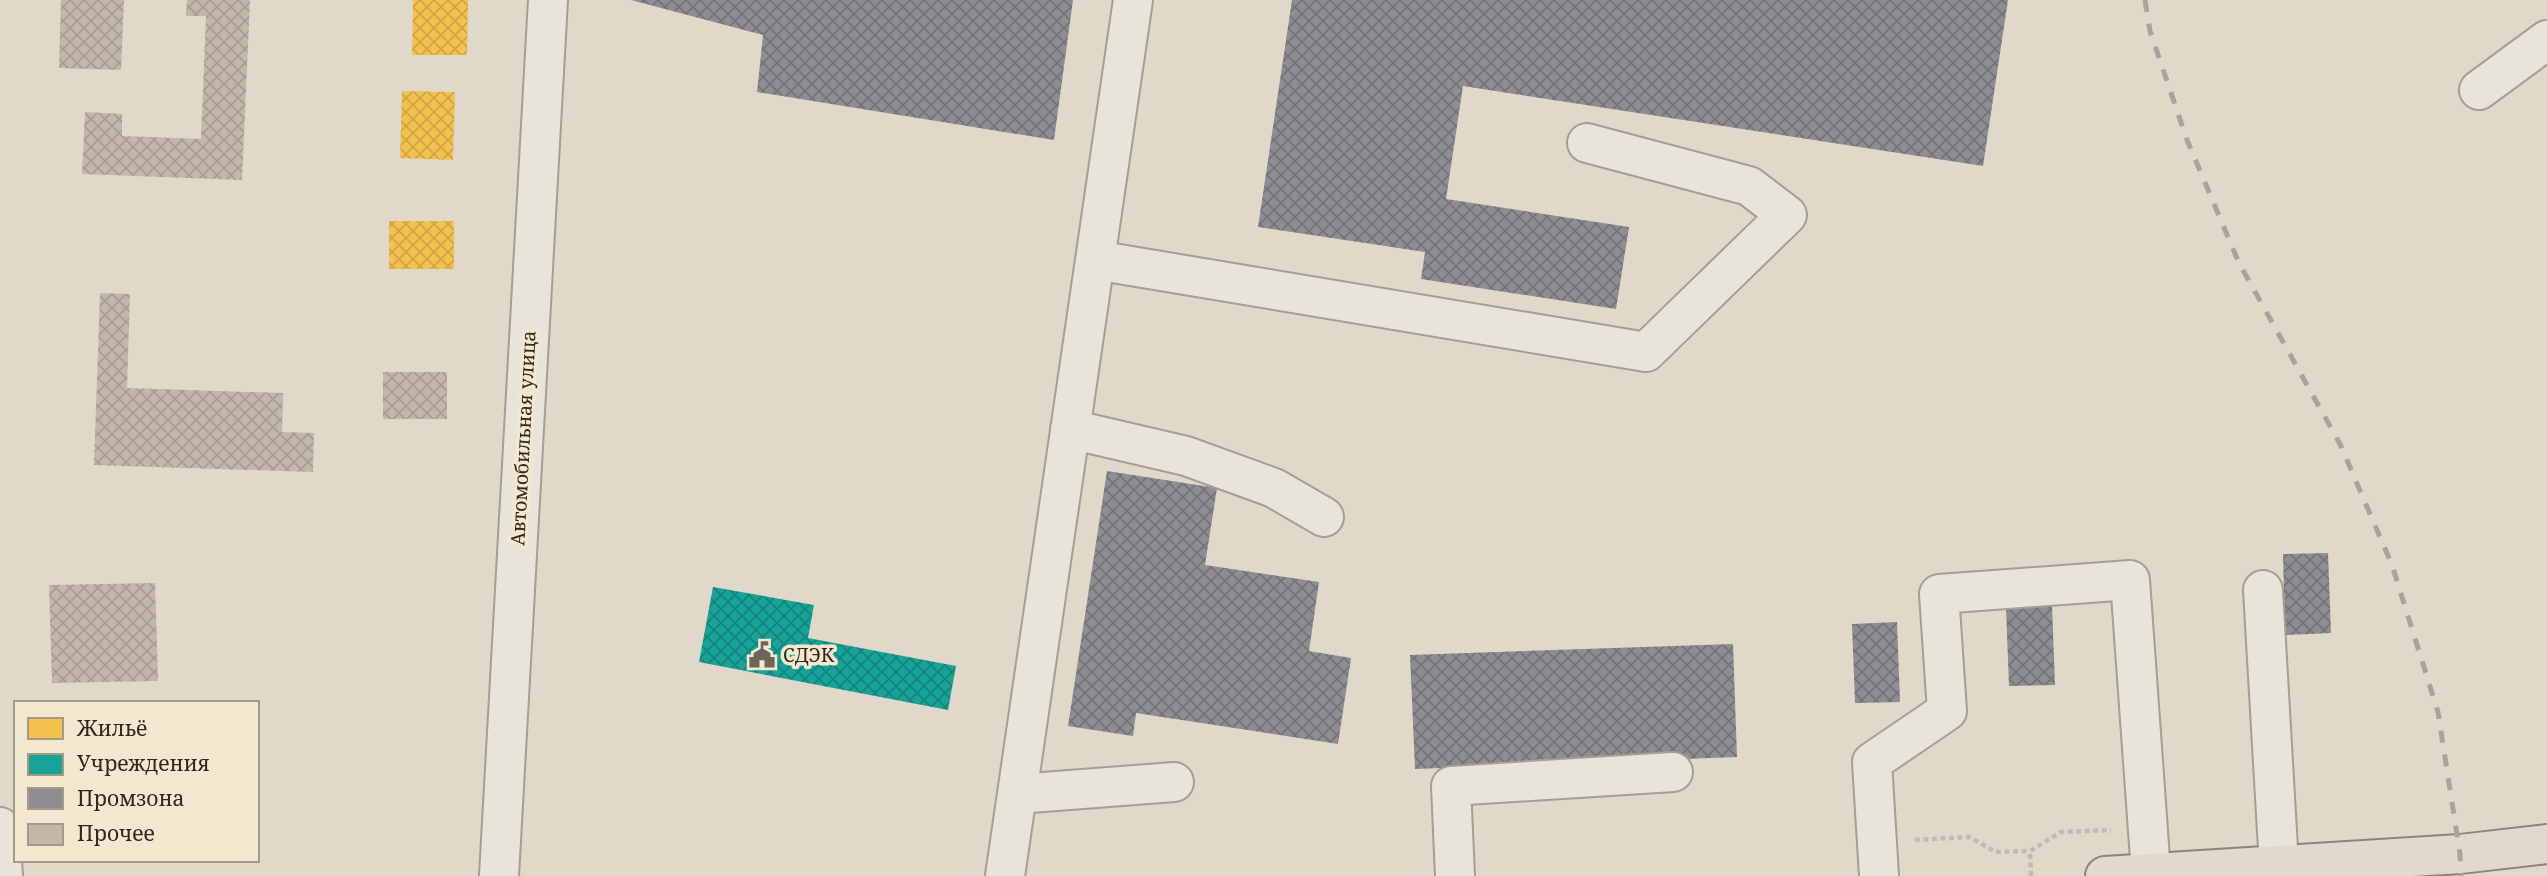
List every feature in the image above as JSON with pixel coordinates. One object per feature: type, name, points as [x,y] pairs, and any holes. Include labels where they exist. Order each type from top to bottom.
[{"type":"main road","points":[[2105,876],[2257,870],[2460,855],[2547,844]]},
{"type":"street","name":"Автомобильная улица","points":[[499,876],[548,0]]},
{"type":"street","points":[[1005,876],[1133,0]]},
{"type":"street","points":[[2479,90],[2547,40]]},
{"type":"street","points":[[1095,260],[1646,352],[1787,215],[1749,186],[1587,144]]},
{"type":"street","points":[[1070,429],[1186,456],[1273,488],[1324,517]]},
{"type":"street","points":[[1878,859],[1872,762],[1947,711],[1939,594],[2130,580],[2151,873]]},
{"type":"street","points":[[2257,870],[2263,590]]},
{"type":"street","points":[[1455,876],[1451,786],[1673,772]]},
{"type":"street","points":[[1017,794],[1174,782]]},
{"type":"street","points":[[0,827],[3,876]]},
{"type":"path","points":[[1878,859],[1969,837],[1996,852],[2030,851],[2061,832],[2147,828]]},
{"type":"path","points":[[2030,851],[2031,876]]},
{"type":"building: Жильё","points":[[413,0],[468,0],[467,55],[412,55]]},
{"type":"building: Жильё","points":[[402,91],[455,92],[453,160],[400,158]]},
{"type":"building: Жильё","points":[[389,221],[454,221],[454,269],[389,269]]},
{"type":"building: Учреждения","points":[[713,587],[814,605],[808,638],[956,666],[948,710],[699,662]]},
{"type":"building: Промзона","points":[[631,0],[1073,0],[1054,140],[757,92],[763,35]]},
{"type":"building: Промзона","points":[[1292,0],[2008,0],[1983,166],[1463,86],[1446,199],[1629,227],[1616,309],[1421,279],[1425,252],[1258,227]]},
{"type":"building: Промзона","points":[[1107,471],[1217,488],[1205,565],[1319,582],[1309,651],[1351,658],[1338,744],[1136,713],[1133,736],[1068,726]]},
{"type":"building: Промзона","points":[[2328,553],[2331,633],[2285,635],[2283,554]]},
{"type":"building: Промзона","points":[[2052,605],[2055,685],[2009,686],[2006,607]]},
{"type":"building: Промзона","points":[[1897,622],[1900,702],[1855,703],[1852,624]]},
{"type":"building: Промзона","points":[[1733,644],[1737,757],[1415,769],[1410,655]]},
{"type":"building: Прочее","points":[[61,0],[124,0],[121,70],[59,68]]},
{"type":"building: Прочее","points":[[187,0],[250,0],[242,180],[82,174],[85,112],[122,114],[122,136],[201,139],[206,16],[186,16]]},
{"type":"building: Прочее","points":[[100,293],[130,294],[127,388],[283,393],[282,432],[314,433],[313,472],[94,465]]},
{"type":"building: Прочее","points":[[383,372],[447,372],[447,419],[383,419]]},
{"type":"building: Прочее","points":[[155,583],[158,681],[52,683],[49,585]]},
{"type":"railway","points":[[2145,0],[2150,31],[2187,140],[2239,263],[2340,444],[2392,565],[2438,712],[2461,876]]},
{"type":"place","name":"СДЭК","points":[[762,655]]}]
